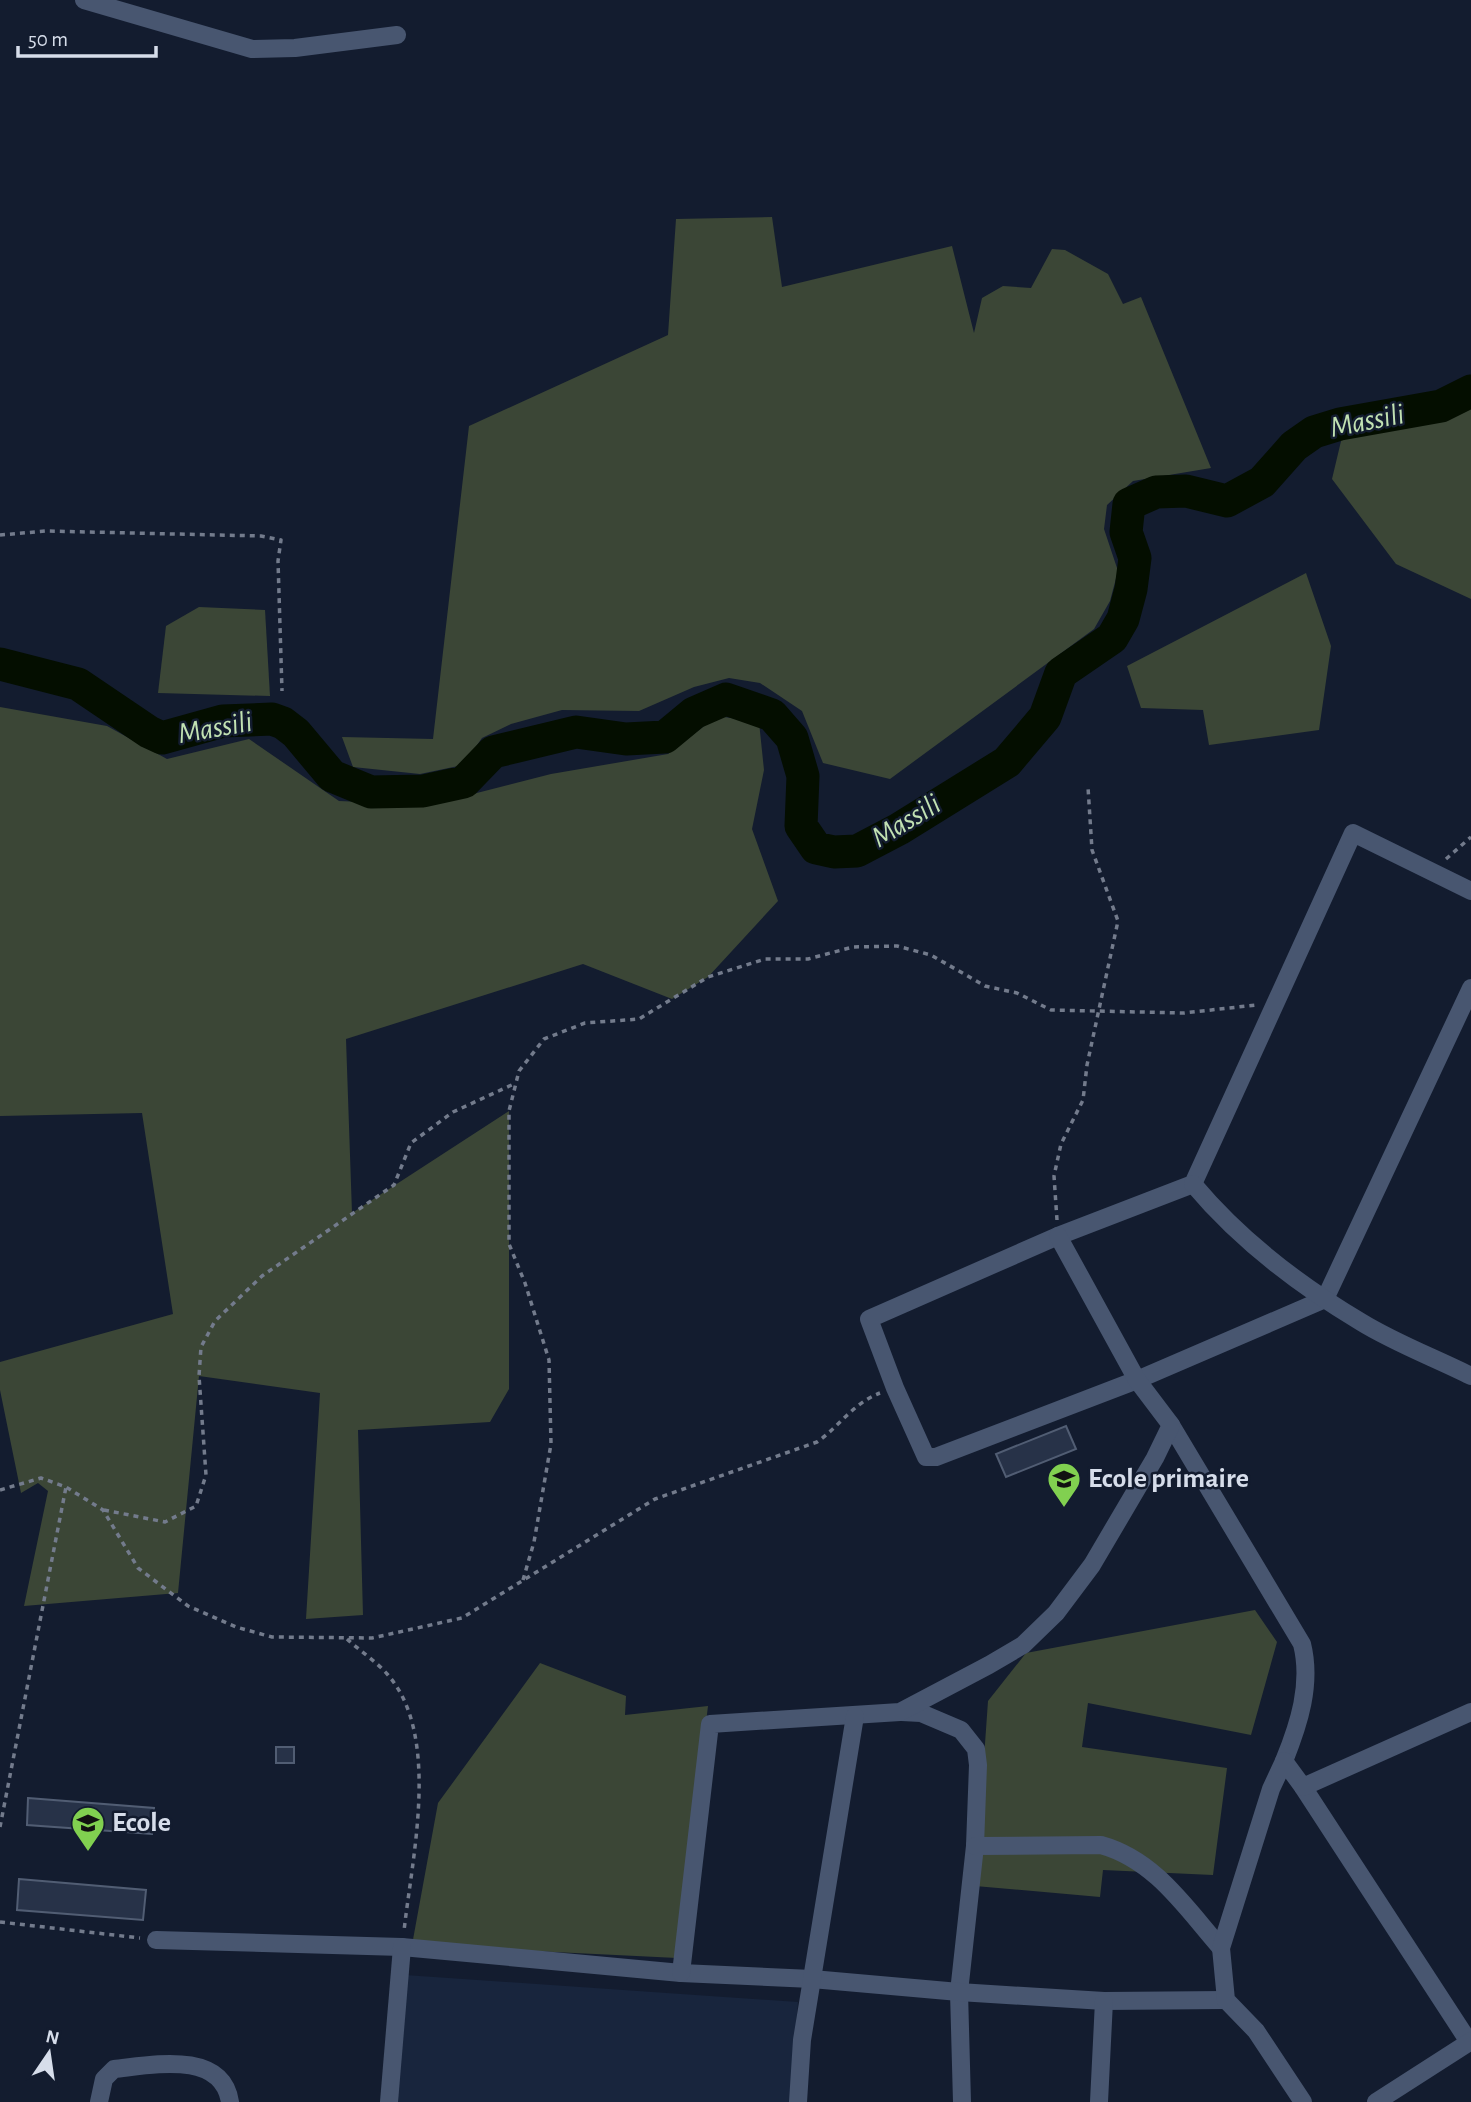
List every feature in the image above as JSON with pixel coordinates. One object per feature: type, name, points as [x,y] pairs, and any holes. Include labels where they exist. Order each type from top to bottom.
[{"type":"street","points":[[84,0],[252,49],[295,48],[397,35]]},
{"type":"street","points":[[1471,891],[1353,833],[1193,1184],[1058,1236],[869,1319],[895,1388],[926,1457],[931,1458],[1137,1380],[1325,1299],[1471,988]]},
{"type":"street","points":[[1193,1184],[1221,1217],[1283,1271],[1362,1323],[1471,1376]]},
{"type":"street","points":[[1058,1236],[1137,1380],[1171,1426],[1303,1644],[1307,1677],[1298,1726],[1271,1789],[1221,1948],[1226,2000],[1256,2031],[1303,2102]]},
{"type":"street","points":[[900,1712],[1023,1644],[1056,1613],[1092,1565],[1171,1426]]},
{"type":"street","points":[[681,1973],[710,1724],[900,1712],[920,1713],[961,1730],[976,1749],[978,1765],[975,1846],[959,1993],[962,2102]]},
{"type":"street","points":[[1303,1787],[1471,1712]]},
{"type":"street","points":[[798,2102],[812,1979],[855,1716]]},
{"type":"street","points":[[1284,1761],[1470,2041],[1376,2102]]},
{"type":"street","points":[[975,1846],[1101,1845],[1119,1850],[1138,1860],[1169,1886],[1221,1948]]},
{"type":"street","points":[[156,1940],[402,1947],[681,1973],[812,1979],[959,1993],[1104,2001],[1226,2000]]},
{"type":"street","points":[[389,2102],[402,1947]]},
{"type":"street","points":[[1099,2102],[1104,2001]]},
{"type":"street","points":[[99,2102],[104,2079],[114,2068],[176,2065],[200,2067],[218,2075],[228,2088],[230,2102]]},
{"type":"path","points":[[0,535],[46,531],[261,536],[281,540],[278,561],[282,691]]},
{"type":"path","points":[[1058,1236],[1054,1176],[1061,1144],[1083,1100],[1087,1065],[1118,921],[1093,849],[1088,787]]},
{"type":"path","points":[[1431,872],[1471,837]]},
{"type":"path","points":[[523,1580],[534,1542],[551,1444],[549,1360],[526,1283],[509,1244],[509,1111],[519,1071],[544,1039],[585,1023],[639,1019],[708,978],[765,960],[808,960],[853,947],[897,946],[930,955],[985,986],[1017,993],[1051,1010],[1184,1013],[1276,1002]]},
{"type":"path","points":[[0,1490],[41,1478],[66,1487],[103,1510],[165,1522],[196,1506],[206,1475],[199,1376],[201,1347],[215,1321],[262,1276],[394,1185],[411,1143],[453,1112],[516,1083]]},
{"type":"path","points":[[103,1510],[138,1568],[188,1606],[236,1627],[272,1637],[372,1638],[462,1618],[655,1499],[817,1442],[832,1432],[854,1407],[895,1388]]},
{"type":"path","points":[[0,1827],[66,1487]]},
{"type":"path","points":[[345,1638],[388,1675],[403,1699],[420,1763],[418,1809],[402,1947]]},
{"type":"path","points":[[0,1922],[156,1940]]},
{"type":"shaded area","points":[[405,1975],[798,2002],[790,2102],[397,2102]]},
{"type":"green space","points":[[772,217],[782,287],[952,246],[974,333],[982,298],[1003,286],[1031,288],[1052,249],[1065,250],[1108,274],[1123,304],[1141,297],[1211,468],[1133,481],[1107,505],[1104,529],[1118,571],[1110,601],[1094,629],[890,779],[823,763],[802,711],[760,683],[729,678],[694,687],[639,711],[562,710],[511,724],[482,738],[463,765],[420,774],[353,767],[342,737],[433,739],[469,426],[668,335],[676,219]]},
{"type":"green space","points":[[1471,406],[1471,599],[1396,564],[1332,479],[1342,437],[1443,418]]},
{"type":"green space","points":[[1306,573],[1331,646],[1319,730],[1209,745],[1203,710],[1141,708],[1127,666]]},
{"type":"green space","points":[[199,607],[265,610],[270,696],[158,693],[166,626]]},
{"type":"green space","points":[[0,707],[107,726],[167,759],[249,739],[339,801],[430,805],[551,774],[668,754],[717,716],[759,722],[764,770],[752,829],[778,901],[708,977],[672,999],[583,964],[346,1039],[352,1213],[509,1111],[509,1389],[490,1422],[358,1430],[363,1615],[306,1619],[320,1393],[199,1376],[178,1593],[24,1606],[48,1491],[38,1483],[21,1493],[0,1390],[0,1362],[173,1314],[142,1113],[0,1116]]},
{"type":"green space","points":[[1255,1610],[1277,1642],[1251,1735],[1088,1703],[1082,1747],[1227,1768],[1213,1875],[1103,1870],[1100,1897],[975,1886],[988,1701],[1026,1653]]},
{"type":"green space","points":[[540,1663],[626,1696],[625,1715],[708,1706],[677,1958],[412,1945],[438,1803]]},
{"type":"building","points":[[1066,1426],[1076,1449],[1006,1477],[996,1454]]},
{"type":"building","points":[[276,1747],[294,1747],[294,1763],[276,1763]]},
{"type":"building","points":[[28,1798],[154,1808],[152,1834],[27,1825]]},
{"type":"building","points":[[19,1879],[146,1890],[143,1920],[17,1910]]},
{"type":"waterway","name":"Massili","points":[[0,664],[78,684],[162,738],[223,721],[272,719],[296,733],[332,776],[371,792],[423,791],[464,782],[493,752],[576,732],[626,739],[665,737],[694,713],[726,699],[772,715],[792,738],[803,776],[801,826],[816,848],[834,852],[857,851],[899,829],[1007,762],[1045,717],[1061,673],[1112,638],[1123,619],[1135,558],[1126,532],[1129,504],[1156,492],[1186,491],[1227,501],[1262,482],[1294,446],[1314,432],[1340,424],[1441,406],[1471,391]]},
{"type":"place","name":"Ecole primaire","points":[[1064,1509]]},
{"type":"place","name":"Ecole","points":[[88,1853]]}]
